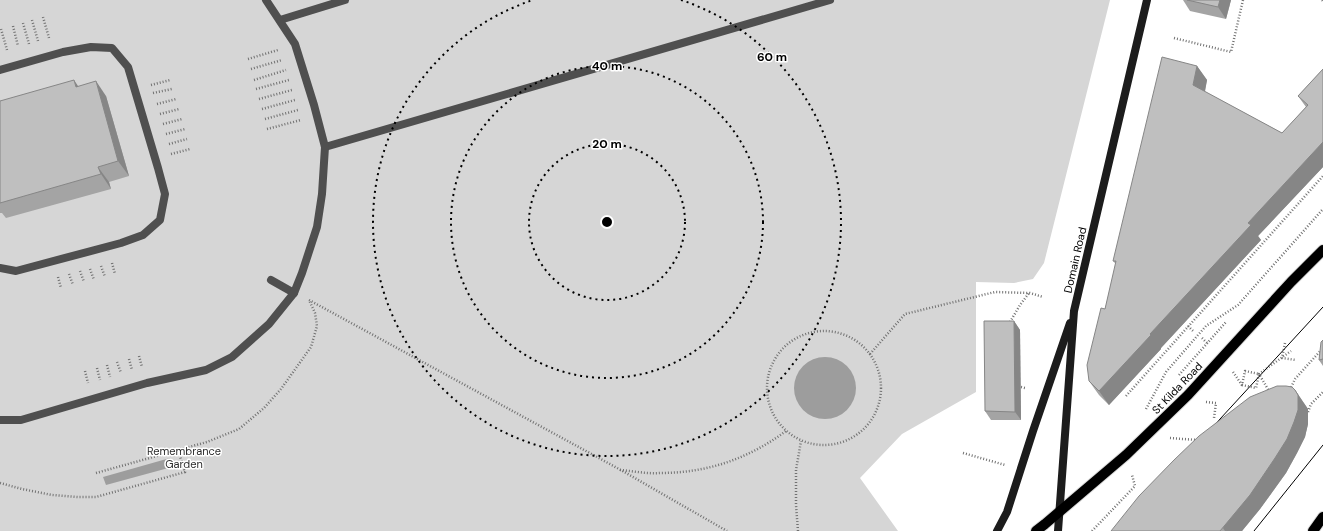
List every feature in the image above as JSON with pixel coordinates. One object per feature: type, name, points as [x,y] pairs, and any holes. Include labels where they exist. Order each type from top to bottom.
[{"type":"main road","name":"St Kilda Road","points":[[1036,531],[1126,455],[1188,396],[1291,282],[1323,250]]},
{"type":"main road","points":[[1313,531],[1323,517]]},
{"type":"street","points":[[0,420],[21,420],[147,383],[206,370],[232,357],[269,324],[294,293],[317,227],[322,194],[325,147],[317,115],[295,44],[266,0]]},
{"type":"street","points":[[280,20],[345,0]]},
{"type":"street","points":[[325,147],[830,0]]},
{"type":"street","name":"Domain Road","points":[[1058,531],[1074,310],[1147,0]]},
{"type":"street","points":[[0,70],[63,52],[91,47],[112,48],[128,67],[165,194],[160,220],[144,235],[121,243],[16,271],[0,268]]},
{"type":"street","points":[[271,280],[294,293]]},
{"type":"street","points":[[997,531],[1007,512],[1074,310]]},
{"type":"path","points":[[1174,38],[1232,52],[1243,0]]},
{"type":"path","points":[[248,59],[295,44]]},
{"type":"path","points":[[251,69],[298,55]]},
{"type":"path","points":[[254,80],[301,65]]},
{"type":"path","points":[[256,89],[305,76]]},
{"type":"path","points":[[259,99],[308,85]]},
{"type":"path","points":[[262,109],[311,96]]},
{"type":"path","points":[[265,119],[314,105]]},
{"type":"path","points":[[268,129],[317,115]]},
{"type":"path","points":[[1126,396],[1323,176]]},
{"type":"path","points":[[1166,372],[1206,326],[1238,305],[1323,209]]},
{"type":"path","points":[[870,354],[905,314],[995,292],[1030,293],[1043,297]]},
{"type":"path","points":[[1009,324],[1020,305],[1030,293]]},
{"type":"path","points":[[96,473],[207,442],[239,429],[264,408],[281,389],[311,346],[317,326],[315,313],[308,299],[618,469],[727,531]]},
{"type":"path","points":[[1179,374],[1226,322]]},
{"type":"path","points":[[1188,326],[1194,332]]},
{"type":"path","points":[[820,331],[839,333],[856,341],[870,354],[879,370],[882,389],[878,408],[869,424],[855,437],[838,444],[819,446],[801,441],[786,431],[774,416],[768,398],[768,379],[774,361],[786,346],[802,336],[820,331]]},
{"type":"path","points":[[1202,338],[1207,343]]},
{"type":"path","points":[[1282,358],[1285,344]]},
{"type":"path","points":[[1288,396],[1295,379],[1323,348]]},
{"type":"path","points":[[1263,395],[1269,391],[1259,374],[1245,371],[1242,385],[1256,388],[1259,374],[1291,351]]},
{"type":"path","points":[[1282,358],[1296,360]]},
{"type":"path","points":[[1021,386],[1025,388]]},
{"type":"path","points":[[1308,412],[1311,404],[1323,392]]},
{"type":"path","points":[[1202,401],[1216,403],[1214,418]]},
{"type":"path","points":[[618,469],[658,474],[684,472],[713,467],[734,460],[753,451],[786,431]]},
{"type":"path","points":[[798,531],[796,470],[801,441]]},
{"type":"path","points":[[0,483],[52,495],[96,497],[185,472],[178,450]]},
{"type":"path","points":[[963,453],[1005,465]]},
{"type":"path","points":[[1092,531],[1135,486],[1132,474]]},
{"type":"green space","name":"Remembrance Garden","points":[[0,0],[1110,0],[1044,263],[1033,279],[1014,283],[976,282],[976,392],[902,434],[860,478],[898,531],[0,531]]},
{"type":"shaded area","points":[[825,357],[837,359],[847,366],[854,376],[856,388],[854,400],[847,410],[837,417],[825,419],[813,417],[803,410],[796,400],[794,388],[796,376],[803,366],[813,359]]},
{"type":"shaded area","points":[[170,458],[172,467],[106,485],[103,477]]},
{"type":"building","points":[[1187,0],[1220,0],[1218,7]]},
{"type":"building","points":[[1162,57],[1197,66],[1193,85],[1282,133],[1308,105],[1298,96],[1323,69],[1323,142],[1248,223],[1251,225],[1099,391],[1089,381],[1087,365],[1101,308],[1105,309],[1116,261],[1113,261]]},
{"type":"building","points":[[74,80],[76,87],[96,81],[118,161],[98,167],[101,174],[0,203],[0,101]]},
{"type":"building","points":[[984,321],[1014,321],[1015,412],[985,411]]},
{"type":"building","points":[[1323,340],[1323,359],[1319,360],[1321,342]]},
{"type":"building","points":[[1277,386],[1292,387],[1298,395],[1298,410],[1294,422],[1287,439],[1250,495],[1220,531],[1111,531],[1139,496],[1199,436],[1250,397]]},
{"type":"tram line","points":[[1209,431],[1323,307]]},
{"type":"tram line","points":[[1254,531],[1323,445]]}]
